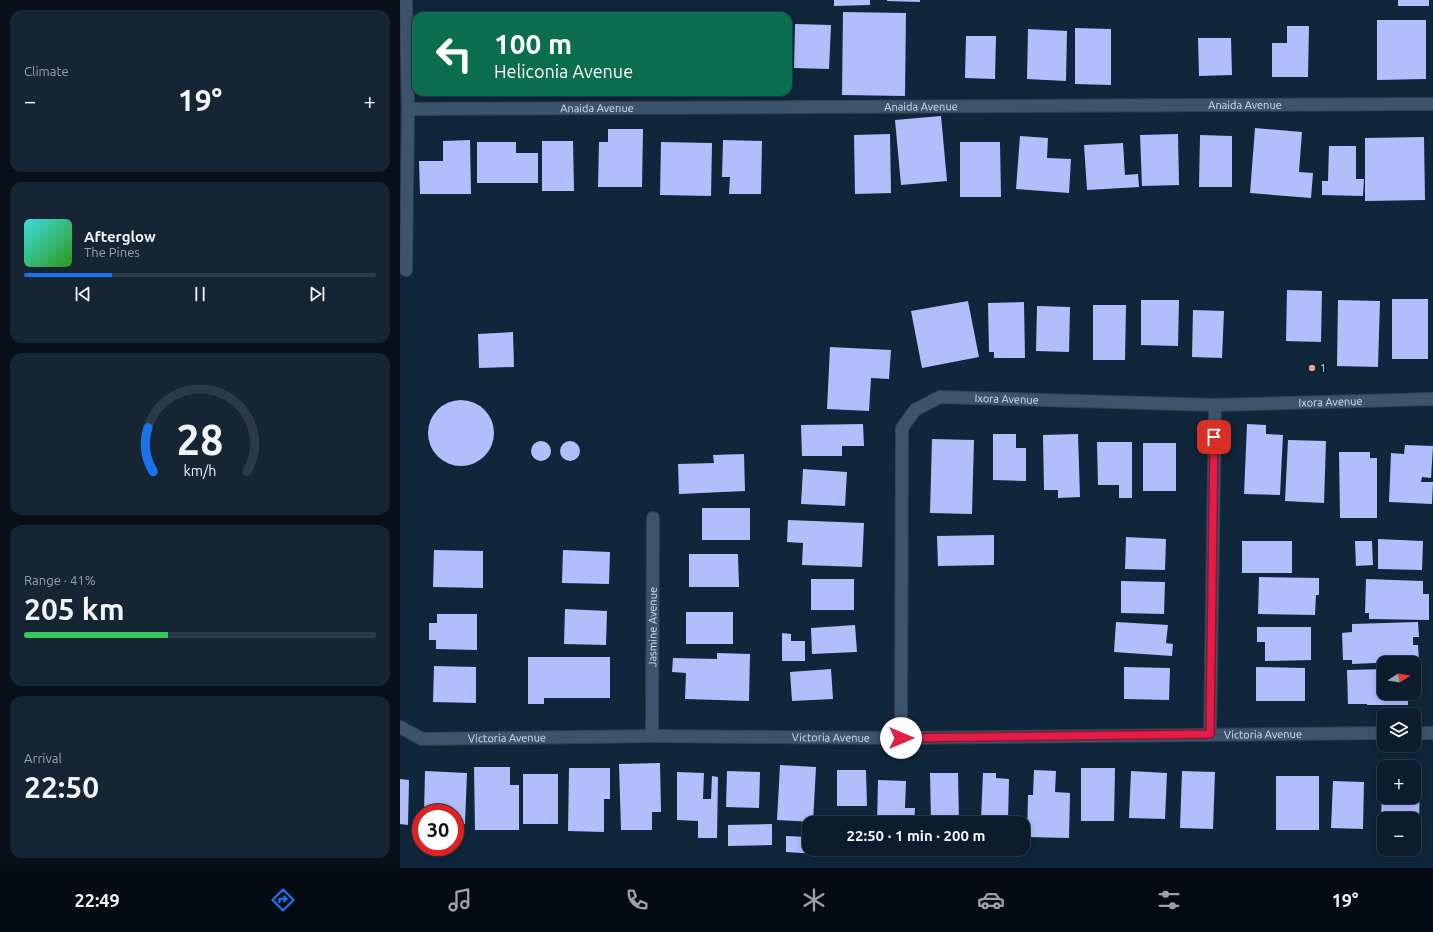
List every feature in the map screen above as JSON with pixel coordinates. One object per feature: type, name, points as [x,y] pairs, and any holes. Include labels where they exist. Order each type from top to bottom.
[{"type":"street","points":[[406,0],[408,109],[406,270]]},
{"type":"street","name":"Anaida Avenue","points":[[408,109],[1433,104]]},
{"type":"street","name":"Ixora Avenue","points":[[901,738],[902,428],[915,410],[940,397],[1215,405],[1433,399]]},
{"type":"street","points":[[1210,734],[1215,405]]},
{"type":"street","name":"Jasmine Avenue","points":[[652,518],[652,736]]},
{"type":"street","name":"Victoria Avenue","points":[[400,727],[422,738],[652,736],[901,738],[1377,733]]},
{"type":"street","points":[[1421,733],[1433,733]]},
{"type":"building","points":[[834,0],[870,0],[870,5],[834,6]]},
{"type":"building","points":[[920,0],[920,2],[887,1]]},
{"type":"building","points":[[1398,0],[1429,0],[1429,6],[1398,6]]},
{"type":"building","points":[[843,12],[906,13],[905,96],[842,95]]},
{"type":"building","points":[[1377,20],[1426,20],[1426,79],[1377,80]]},
{"type":"building","points":[[795,24],[831,25],[829,69],[794,68]]},
{"type":"building","points":[[1287,26],[1309,26],[1308,77],[1272,77],[1272,43],[1287,43]]},
{"type":"building","points":[[1075,28],[1111,29],[1111,85],[1075,84]]},
{"type":"building","points":[[1028,29],[1067,31],[1066,81],[1027,79]]},
{"type":"building","points":[[966,36],[996,36],[995,79],[965,78]]},
{"type":"building","points":[[1198,38],[1231,38],[1232,75],[1199,76]]},
{"type":"building","points":[[941,116],[947,181],[901,185],[895,120]]},
{"type":"building","points":[[1255,128],[1302,132],[1299,172],[1313,173],[1311,198],[1250,193]]},
{"type":"building","points":[[608,129],[643,129],[642,187],[598,187],[599,142],[608,142]]},
{"type":"building","points":[[890,134],[891,193],[855,194],[854,135]]},
{"type":"building","points":[[1178,134],[1179,185],[1142,186],[1140,135]]},
{"type":"building","points":[[1200,135],[1232,136],[1232,187],[1199,187]]},
{"type":"building","points":[[1020,136],[1048,138],[1047,158],[1071,159],[1069,193],[1016,189]]},
{"type":"building","points":[[1424,137],[1425,200],[1365,201],[1365,138]]},
{"type":"building","points":[[470,140],[471,194],[420,194],[419,161],[443,161],[443,141]]},
{"type":"building","points":[[723,140],[762,141],[761,194],[729,194],[730,177],[722,177]]},
{"type":"building","points":[[542,141],[573,141],[574,191],[542,191]]},
{"type":"building","points":[[477,142],[516,142],[516,153],[538,153],[538,183],[477,183]]},
{"type":"building","points":[[661,142],[712,143],[711,196],[660,195]]},
{"type":"building","points":[[960,142],[1000,142],[1001,197],[960,197]]},
{"type":"building","points":[[1123,143],[1125,175],[1138,174],[1139,187],[1087,190],[1084,145]]},
{"type":"building","points":[[1329,146],[1356,146],[1356,179],[1364,179],[1363,196],[1322,195],[1322,181],[1328,181]]},
{"type":"building","points":[[1287,290],[1322,291],[1321,342],[1286,341]]},
{"type":"building","points":[[1392,299],[1428,299],[1428,359],[1392,359]]},
{"type":"building","points":[[1141,300],[1179,300],[1178,346],[1141,345]]},
{"type":"building","points":[[1338,300],[1380,301],[1378,367],[1337,366]]},
{"type":"building","points":[[968,301],[979,357],[922,368],[911,311]]},
{"type":"building","points":[[1024,302],[1025,358],[994,358],[994,352],[989,352],[988,303]]},
{"type":"building","points":[[1093,305],[1126,305],[1125,360],[1093,360]]},
{"type":"building","points":[[1037,306],[1070,307],[1069,352],[1036,351]]},
{"type":"building","points":[[1193,310],[1224,311],[1222,358],[1192,357]]},
{"type":"building","points":[[513,332],[514,367],[479,368],[478,334]]},
{"type":"building","points":[[830,347],[891,350],[889,379],[871,378],[869,411],[827,409]]},
{"type":"building","points":[[461,400],[474,403],[484,410],[491,420],[494,433],[491,446],[484,456],[474,463],[461,466],[448,463],[438,456],[431,446],[428,433],[431,420],[438,410],[448,403]]},
{"type":"building","points":[[863,424],[864,446],[842,446],[842,456],[802,456],[801,425]]},
{"type":"building","points":[[1247,424],[1266,425],[1266,434],[1283,435],[1280,495],[1244,494]]},
{"type":"building","points":[[993,434],[1016,434],[1016,448],[1026,448],[1026,481],[993,480]]},
{"type":"building","points":[[1078,434],[1080,497],[1058,498],[1058,490],[1044,490],[1043,435]]},
{"type":"building","points":[[932,439],[974,440],[972,514],[930,513]]},
{"type":"building","points":[[1288,440],[1326,441],[1324,503],[1285,501]]},
{"type":"building","points":[[537,441],[545,441],[551,447],[551,455],[545,461],[537,461],[531,455],[531,447]]},
{"type":"building","points":[[566,441],[574,441],[580,447],[580,455],[574,461],[566,461],[560,455],[560,447]]},
{"type":"building","points":[[1097,442],[1132,442],[1132,498],[1119,498],[1119,485],[1098,485]]},
{"type":"building","points":[[1143,443],[1176,443],[1176,491],[1143,491]]},
{"type":"building","points":[[1405,445],[1433,446],[1431,478],[1422,477],[1421,482],[1433,482],[1432,504],[1389,502],[1391,453],[1404,454]]},
{"type":"building","points":[[1339,452],[1370,452],[1370,458],[1377,458],[1377,518],[1340,518]]},
{"type":"building","points":[[744,454],[745,491],[679,494],[678,464],[714,463],[713,455]]},
{"type":"building","points":[[803,469],[847,472],[845,506],[801,504]]},
{"type":"building","points":[[702,508],[750,508],[750,540],[702,540]]},
{"type":"building","points":[[788,520],[864,523],[862,567],[802,565],[803,543],[787,542]]},
{"type":"building","points":[[994,535],[994,565],[938,566],[937,536]]},
{"type":"building","points":[[1126,537],[1166,539],[1165,570],[1125,569]]},
{"type":"building","points":[[1378,539],[1423,541],[1422,570],[1378,569]]},
{"type":"building","points":[[1242,541],[1292,541],[1292,573],[1242,573]]},
{"type":"building","points":[[1355,541],[1372,541],[1373,565],[1356,566]]},
{"type":"building","points":[[434,550],[483,551],[483,588],[433,587]]},
{"type":"building","points":[[563,550],[610,552],[609,584],[562,583]]},
{"type":"building","points":[[689,554],[738,554],[739,587],[689,587]]},
{"type":"building","points":[[1259,577],[1319,578],[1319,595],[1316,595],[1315,615],[1258,614]]},
{"type":"building","points":[[811,579],[854,579],[854,610],[811,610]]},
{"type":"building","points":[[1366,579],[1423,581],[1423,594],[1429,594],[1429,620],[1369,619],[1369,613],[1365,613]]},
{"type":"building","points":[[1121,581],[1165,582],[1164,614],[1121,613]]},
{"type":"building","points":[[565,609],[607,611],[606,645],[564,644]]},
{"type":"building","points":[[686,612],[733,612],[733,644],[686,644]]},
{"type":"building","points":[[437,614],[477,614],[477,650],[436,649],[436,640],[429,640],[429,623],[437,623]]},
{"type":"building","points":[[1116,622],[1168,625],[1166,643],[1173,644],[1172,656],[1114,652]]},
{"type":"building","points":[[1418,622],[1419,637],[1413,637],[1413,645],[1418,645],[1419,656],[1377,656],[1377,663],[1352,664],[1352,660],[1343,660],[1342,633],[1352,632],[1352,624]]},
{"type":"building","points":[[855,625],[857,652],[812,654],[811,628]]},
{"type":"building","points":[[1257,627],[1311,627],[1311,660],[1265,661],[1265,642],[1257,642]]},
{"type":"building","points":[[782,633],[791,634],[791,641],[805,641],[805,661],[782,661]]},
{"type":"building","points":[[717,653],[750,654],[749,701],[685,699],[686,673],[672,672],[673,658],[717,659]]},
{"type":"building","points":[[528,657],[610,657],[610,698],[544,698],[544,704],[528,704]]},
{"type":"building","points":[[434,666],[476,667],[476,703],[433,702]]},
{"type":"building","points":[[1124,667],[1170,668],[1169,700],[1124,699]]},
{"type":"building","points":[[1256,667],[1305,668],[1305,701],[1256,701]]},
{"type":"building","points":[[831,669],[833,699],[792,701],[790,672]]},
{"type":"building","points":[[1377,669],[1377,700],[1408,700],[1408,705],[1348,704],[1347,670]]},
{"type":"building","points":[[660,763],[661,812],[652,812],[652,830],[621,830],[619,764]]},
{"type":"building","points":[[780,765],[816,767],[813,816],[802,816],[802,821],[777,820]]},
{"type":"building","points":[[474,767],[510,767],[510,785],[519,785],[519,830],[475,830]]},
{"type":"building","points":[[569,768],[610,768],[610,799],[604,799],[604,832],[568,831]]},
{"type":"building","points":[[1081,768],[1115,768],[1114,821],[1081,821]]},
{"type":"building","points":[[837,770],[866,770],[867,806],[837,806]]},
{"type":"building","points":[[1034,770],[1056,771],[1055,792],[1070,793],[1069,838],[1030,837],[1030,816],[1028,816],[1028,795],[1033,795]]},
{"type":"building","points":[[425,771],[467,773],[465,824],[464,804],[424,804]]},
{"type":"building","points":[[727,771],[760,772],[759,808],[726,807]]},
{"type":"building","points":[[1131,771],[1167,773],[1165,819],[1129,818]]},
{"type":"building","points":[[1182,771],[1215,772],[1213,829],[1180,828]]},
{"type":"building","points":[[677,772],[704,773],[703,799],[711,799],[712,776],[718,777],[717,838],[698,838],[698,821],[677,820]]},
{"type":"building","points":[[930,773],[958,773],[959,816],[931,816]]},
{"type":"building","points":[[983,773],[996,773],[996,778],[1009,779],[1008,816],[981,816]]},
{"type":"building","points":[[523,774],[558,774],[558,824],[523,824]]},
{"type":"building","points":[[1276,776],[1319,776],[1319,830],[1276,830]]},
{"type":"building","points":[[400,779],[409,780],[408,825],[400,824]]},
{"type":"building","points":[[878,780],[906,781],[905,808],[915,808],[914,816],[877,816]]},
{"type":"building","points":[[1333,781],[1364,782],[1363,829],[1331,828]]},
{"type":"building","points":[[1381,804],[1419,804],[1419,812],[1381,812]]},
{"type":"building","points":[[772,824],[772,845],[728,846],[728,825]]},
{"type":"building","points":[[786,836],[802,837],[802,853],[786,852]]},
{"type":"place","name":"1","points":[[1312,368]]},
{"type":"route","points":[[901,738],[1210,734],[1214,437]]}]
